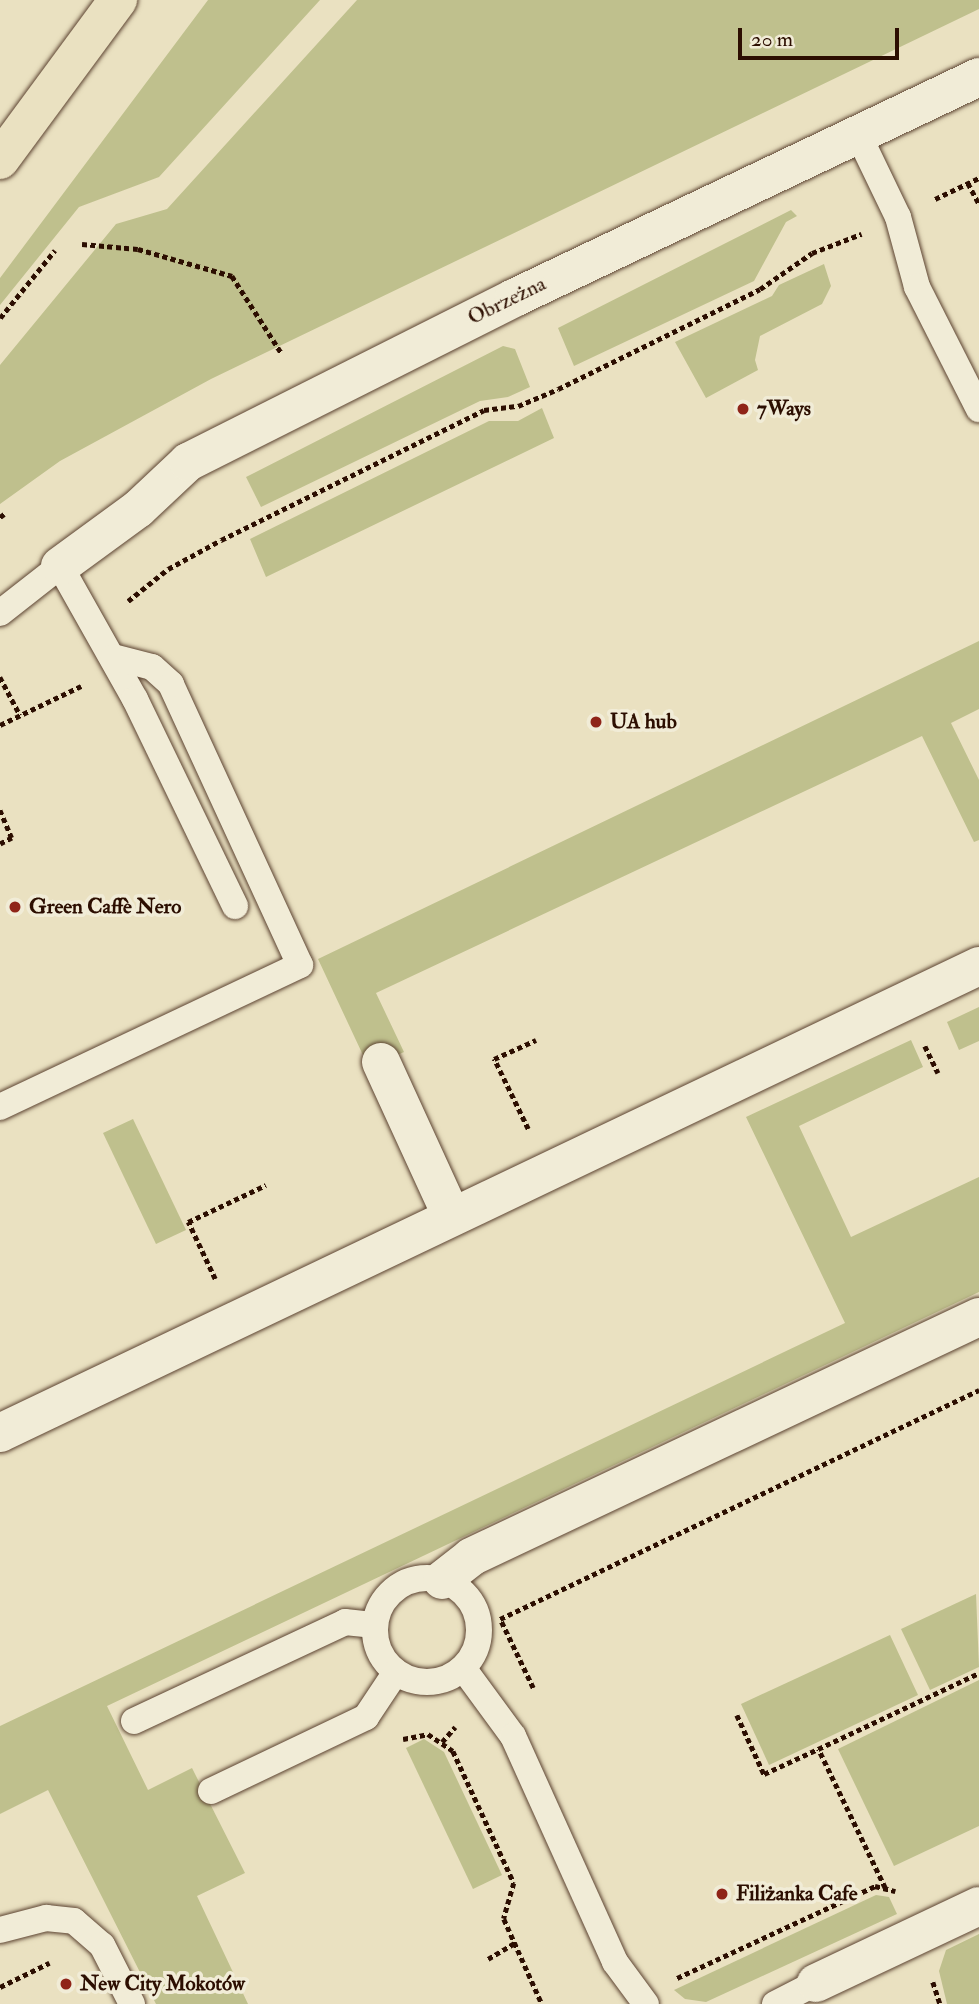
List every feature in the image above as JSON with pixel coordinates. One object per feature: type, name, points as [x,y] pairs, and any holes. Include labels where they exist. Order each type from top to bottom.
[{"type":"main road","points":[[0,160],[118,0]]},
{"type":"street","name":"Obrzeżna","points":[[60,566],[138,509],[188,462],[514,298],[979,77]]},
{"type":"street","points":[[0,1433],[979,966]]},
{"type":"street","points":[[381,1062],[452,1217]]},
{"type":"street","points":[[442,1580],[471,1557],[979,1317]]},
{"type":"street","points":[[816,1983],[979,1906]]},
{"type":"lane","points":[[858,134],[898,217],[917,287],[979,409]]},
{"type":"lane","points":[[0,613],[60,566],[113,657],[235,906]]},
{"type":"lane","points":[[0,1107],[300,965],[171,684],[152,667],[113,657]]},
{"type":"lane","points":[[442,1580],[458,1588],[478,1617],[474,1653],[463,1668],[430,1682],[396,1672],[383,1659],[375,1625],[390,1592],[405,1582],[442,1580]]},
{"type":"lane","points":[[134,1721],[345,1622],[375,1625]]},
{"type":"lane","points":[[463,1668],[513,1736],[615,1962],[643,2000]]},
{"type":"lane","points":[[211,1791],[366,1717],[396,1672]]},
{"type":"lane","points":[[0,1930],[46,1918],[74,1921],[102,1945],[132,2004]]},
{"type":"lane","points":[[775,2004],[816,1983]]},
{"type":"path","points":[[0,725],[92,681],[96,628],[167,569],[484,410],[519,406],[558,389],[760,289],[812,253],[898,217],[979,178]]},
{"type":"path","points":[[968,183],[979,204]]},
{"type":"path","points":[[82,244],[138,249],[232,276],[282,354]]},
{"type":"path","points":[[0,318],[55,250]]},
{"type":"path","points":[[0,677],[20,715]]},
{"type":"path","points":[[0,810],[12,838],[0,844]]},
{"type":"path","points":[[536,1040],[494,1059],[548,1171]]},
{"type":"path","points":[[235,1321],[186,1223],[266,1185]]},
{"type":"path","points":[[500,1619],[979,1390]]},
{"type":"path","points":[[737,1714],[764,1774],[979,1673]]},
{"type":"path","points":[[390,1745],[415,1733],[428,1734],[453,1751],[514,1883],[504,1919],[542,2004]]},
{"type":"path","points":[[818,1749],[885,1889]]},
{"type":"path","points":[[643,2000],[875,1886],[908,1894]]},
{"type":"path","points":[[488,1959],[515,1943]]},
{"type":"path","points":[[0,1987],[61,1957]]},
{"type":"green space","points":[[208,0],[320,0],[159,177],[79,207],[0,305],[0,278]]},
{"type":"green space","points":[[357,0],[979,0],[979,9],[211,379],[60,461],[0,504],[0,365],[116,224],[167,209]]},
{"type":"green space","points":[[791,210],[797,216],[786,222],[754,281],[574,366],[558,328]]},
{"type":"green space","points":[[824,264],[831,286],[822,304],[760,336],[755,360],[758,370],[706,398],[675,342],[772,296],[779,285]]},
{"type":"green space","points":[[503,346],[515,349],[530,387],[508,397],[480,401],[261,507],[246,477]]},
{"type":"green space","points":[[542,408],[554,438],[266,577],[250,539],[489,421],[518,421]]},
{"type":"green space","points":[[979,641],[979,709],[951,723],[979,780],[979,840],[974,842],[922,736],[376,993],[404,1052],[369,1068],[318,959]]},
{"type":"green space","points":[[979,1007],[979,1041],[959,1050],[947,1022]]},
{"type":"green space","points":[[911,1040],[923,1067],[799,1126],[851,1237],[979,1177],[979,1292],[107,1706],[148,1790],[192,1768],[245,1873],[197,1896],[248,2004],[156,2004],[48,1790],[0,1814],[0,1726],[845,1323],[746,1117]]},
{"type":"green space","points":[[133,1119],[186,1230],[156,1244],[103,1133]]},
{"type":"green space","points":[[976,1594],[979,1667],[930,1690],[901,1629]]},
{"type":"green space","points":[[890,1635],[918,1695],[769,1765],[741,1704]]},
{"type":"green space","points":[[979,1680],[979,1826],[894,1866],[838,1749]]},
{"type":"green space","points":[[424,1739],[444,1752],[502,1875],[473,1889],[406,1748]]},
{"type":"green space","points":[[876,1895],[889,1897],[897,1914],[706,2002],[685,1999],[674,1990]]},
{"type":"green space","points":[[979,1934],[979,2004],[947,2004],[939,1971],[946,1950]]},
{"type":"place","name":"7Ways","points":[[743,409]]},
{"type":"place","name":"UA hub","points":[[596,722]]},
{"type":"place","name":"Green Caffè Nero","points":[[15,907]]},
{"type":"place","name":"Filiżanka Cafe","points":[[722,1894]]},
{"type":"place","name":"New City Mokotów","points":[[66,1984]]}]
